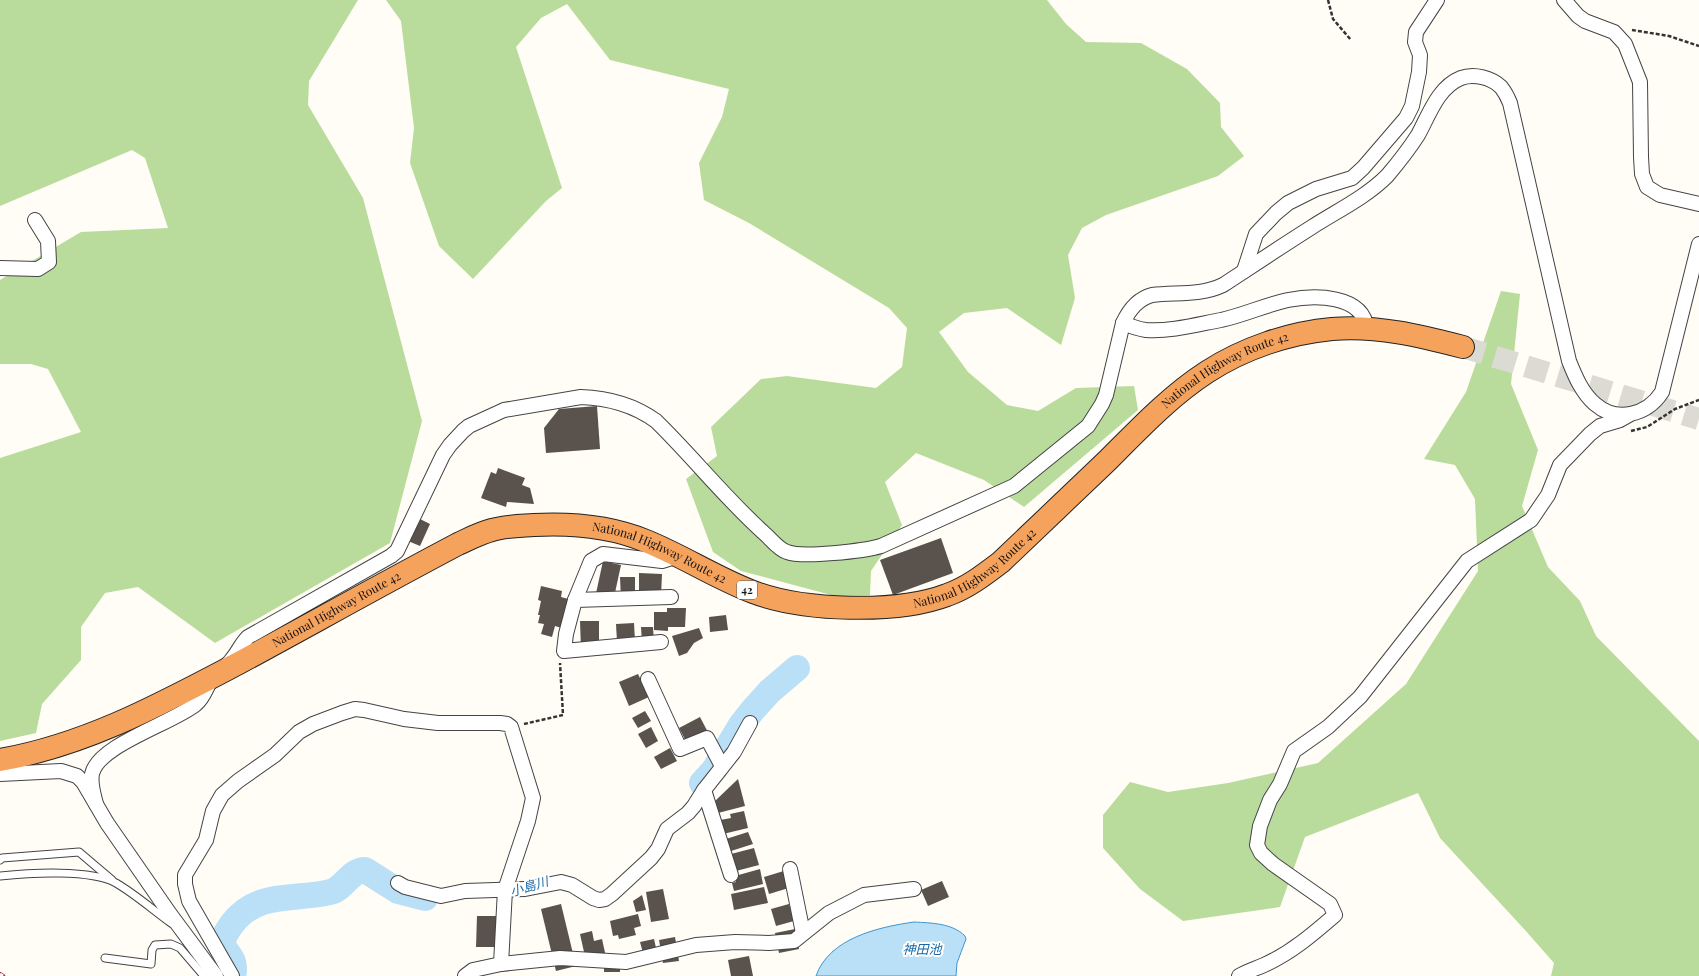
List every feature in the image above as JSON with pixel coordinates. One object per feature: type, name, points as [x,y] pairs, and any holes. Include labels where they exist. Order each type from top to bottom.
[{"type":"highway","name":"National Highway Route 42","points":[[0,760],[46,750],[100,732],[159,705],[431,558],[470,538],[492,530],[563,524],[602,528],[627,534],[678,556],[752,592],[790,602],[883,608],[923,602],[947,595],[975,582],[1001,562],[1165,404],[1207,372],[1243,353],[1292,336],[1332,329],[1367,329],[1415,335],[1463,348]]},
{"type":"street","points":[[1244,271],[1253,239],[1259,229],[1276,212],[1288,203],[1320,187],[1352,178],[1363,168],[1406,118],[1412,106],[1419,72],[1420,55],[1415,42],[1416,32],[1437,0]]},
{"type":"street","points":[[1564,0],[1578,16],[1585,21],[1614,32],[1625,44],[1640,82],[1642,174],[1647,186],[1660,195],[1699,204]]},
{"type":"street","points":[[96,804],[92,785],[92,774],[98,761],[115,748],[197,704],[213,677],[232,659],[238,648],[248,637],[382,563],[397,551],[450,444],[469,426],[490,415],[504,410],[581,397],[601,399],[626,405],[646,414],[656,421],[747,518],[783,550],[793,553],[860,551],[875,548],[896,540],[942,517],[1014,486],[1077,436],[1088,426],[1102,404],[1123,323],[1132,307],[1144,297],[1161,294],[1192,293],[1212,290],[1368,193],[1391,171],[1411,145],[1440,96],[1456,81],[1469,76],[1487,79],[1501,87],[1514,113],[1565,344],[1574,373],[1580,386],[1594,403],[1610,413],[1631,414]]},
{"type":"street","points":[[0,268],[38,269],[49,262],[48,241],[35,220]]},
{"type":"street","points":[[1239,976],[1247,971],[1264,965],[1301,943],[1335,915],[1330,904],[1273,864],[1261,853],[1257,845],[1260,826],[1270,800],[1280,784],[1294,751],[1328,727],[1360,698],[1467,561],[1531,520],[1548,495],[1560,465],[1590,434],[1600,426],[1620,420],[1650,406],[1662,392],[1699,244]]},
{"type":"street","points":[[1123,323],[1147,330],[1174,328],[1227,318],[1290,300],[1313,298],[1342,301],[1351,304],[1364,318],[1367,329]]},
{"type":"street","points":[[661,642],[564,650],[566,634],[575,600],[591,561],[598,556],[608,554],[662,561],[678,556]]},
{"type":"street","points":[[575,600],[671,597]]},
{"type":"street","points":[[648,680],[680,749],[707,738],[722,766]]},
{"type":"street","points":[[232,976],[189,901],[185,884],[185,875],[206,840],[213,811],[222,795],[238,781],[275,755],[299,732],[325,719],[355,709],[369,710],[404,719],[438,723],[500,723],[507,724],[512,727],[533,798],[528,821],[505,890],[501,964]]},
{"type":"street","points":[[398,883],[441,896],[465,891],[525,889],[561,882],[572,885],[593,898],[599,900],[605,899],[651,858],[658,849],[667,830],[688,813],[734,752],[750,723]]},
{"type":"street","points":[[0,774],[49,771],[70,773],[77,776],[83,782],[107,823],[183,931],[209,975]]},
{"type":"street","points":[[704,790],[730,875]]},
{"type":"street","points":[[790,869],[803,933]]},
{"type":"street","points":[[465,976],[473,970],[501,964],[560,958],[626,962],[701,944],[735,942],[769,943],[798,940],[803,933],[828,913],[864,895],[914,889]]},
{"type":"lane","points":[[0,860],[2,858],[79,852],[116,882],[183,931]]},
{"type":"lane","points":[[0,876],[22,874],[92,875],[116,882]]},
{"type":"lane","points":[[105,958],[151,964],[152,950],[155,945],[171,944],[180,948],[209,975]]},
{"type":"path","points":[[1328,0],[1333,19],[1351,40]]},
{"type":"path","points":[[1626,29],[1669,36],[1699,46]]},
{"type":"path","points":[[512,727],[564,715],[560,659],[564,650]]},
{"type":"green space","points":[[0,0],[358,0],[309,81],[308,105],[363,198],[422,421],[390,543],[215,643],[138,587],[105,593],[81,627],[81,660],[42,704],[36,733],[0,741],[0,458],[81,432],[48,369],[31,364],[0,364],[0,280],[81,232],[168,228],[145,158],[132,150],[0,206]]},
{"type":"green space","points":[[386,0],[1047,0],[1066,24],[1086,42],[1141,43],[1187,69],[1220,103],[1221,127],[1244,156],[1218,176],[1106,215],[1082,228],[1068,255],[1075,298],[1061,345],[1007,308],[964,313],[939,332],[968,372],[1007,405],[1038,411],[1076,388],[1134,386],[1138,410],[1024,507],[984,480],[916,453],[885,482],[902,525],[871,571],[870,595],[835,596],[741,571],[713,552],[686,479],[717,456],[711,427],[761,379],[787,376],[876,388],[902,367],[907,328],[889,308],[749,223],[704,200],[699,163],[722,117],[729,89],[610,60],[567,4],[541,18],[516,47],[562,188],[546,201],[473,279],[439,246],[410,163],[414,128],[401,21]]},
{"type":"green space","points":[[1501,291],[1520,294],[1511,384],[1538,450],[1522,506],[1548,567],[1580,601],[1596,636],[1699,741],[1699,976],[1551,976],[1554,963],[1440,838],[1418,793],[1305,837],[1280,907],[1183,921],[1140,889],[1103,848],[1103,815],[1130,782],[1168,792],[1228,783],[1318,763],[1406,684],[1478,571],[1475,499],[1455,465],[1424,459],[1466,392]]},
{"type":"water","name":"神田池","points":[[914,922],[934,923],[948,926],[954,928],[965,936],[966,939],[957,963],[956,976],[816,976],[823,963],[832,952],[843,944],[871,931]]},
{"type":"building","points":[[597,406],[600,449],[546,453],[544,428],[559,409]]},
{"type":"building","points":[[498,468],[525,478],[522,485],[530,488],[534,504],[507,502],[506,507],[481,498],[491,472],[496,474]]},
{"type":"building","points":[[418,518],[430,524],[420,546],[408,541]]},
{"type":"building","points":[[941,538],[953,573],[893,595],[880,560]]},
{"type":"building","points":[[603,561],[621,565],[613,602],[595,598]]},
{"type":"building","points":[[639,573],[662,574],[661,597],[639,596]]},
{"type":"building","points":[[620,577],[635,577],[635,599],[621,599]]},
{"type":"building","points":[[541,586],[562,591],[561,597],[572,600],[565,629],[555,626],[552,637],[541,634],[544,624],[538,623],[541,601],[538,600]]},
{"type":"building","points":[[667,608],[686,608],[685,627],[668,627],[668,631],[654,630],[654,612],[667,612]]},
{"type":"building","points":[[726,615],[728,630],[710,632],[709,617]]},
{"type":"building","points":[[580,621],[599,621],[599,649],[581,649]]},
{"type":"building","points":[[634,623],[635,641],[617,642],[616,624]]},
{"type":"building","points":[[641,627],[653,627],[654,642],[642,642]]},
{"type":"building","points":[[699,628],[703,638],[694,643],[687,653],[679,656],[672,636]]},
{"type":"building","points":[[638,674],[649,697],[629,706],[619,682]]},
{"type":"building","points":[[645,711],[651,721],[638,728],[632,718]]},
{"type":"building","points":[[700,717],[712,740],[689,747],[679,728]]},
{"type":"building","points":[[651,727],[658,741],[646,748],[638,734]]},
{"type":"building","points":[[670,748],[677,761],[661,769],[654,757]]},
{"type":"building","points":[[738,779],[745,806],[718,813],[715,801]]},
{"type":"building","points":[[744,811],[748,828],[723,834],[720,820],[731,818],[730,814]]},
{"type":"building","points":[[748,832],[753,844],[731,851],[726,839]]},
{"type":"building","points":[[754,848],[759,865],[736,871],[731,854]]},
{"type":"building","points":[[760,869],[763,884],[734,891],[732,883],[736,882],[735,876]]},
{"type":"building","points":[[787,870],[792,887],[769,894],[764,877]]},
{"type":"building","points":[[942,881],[949,897],[928,906],[921,890]]},
{"type":"building","points":[[764,887],[768,903],[734,910],[731,894]]},
{"type":"building","points":[[663,889],[669,919],[651,922],[646,892]]},
{"type":"building","points":[[642,895],[646,910],[636,912],[633,901]]},
{"type":"building","points":[[561,904],[576,966],[556,971],[541,909]]},
{"type":"building","points":[[789,904],[794,921],[776,926],[771,909]]},
{"type":"building","points":[[638,914],[641,926],[634,928],[636,935],[619,939],[618,935],[613,936],[610,921]]},
{"type":"building","points":[[477,916],[505,916],[505,947],[476,947]]},
{"type":"building","points":[[795,929],[799,949],[779,953],[775,933]]},
{"type":"building","points":[[592,931],[594,941],[602,939],[606,957],[586,961],[580,934]]},
{"type":"building","points":[[675,937],[679,961],[663,963],[659,940]]},
{"type":"building","points":[[654,939],[659,961],[646,964],[640,942]]},
{"type":"building","points":[[749,956],[753,976],[731,976],[728,960]]},
{"type":"building","points":[[604,957],[620,958],[620,972],[604,972]]},
{"type":"waterway","name":"小島川","points":[[702,783],[714,770],[741,725],[752,711],[770,691],[797,668]]},
{"type":"waterway","name":"小島川","points":[[230,976],[234,971],[234,964],[223,943],[226,933],[242,913],[265,901],[330,892],[339,887],[355,873],[365,870],[398,891],[425,898]]},
{"type":"tunnel","points":[[1463,347],[1699,419]]}]
